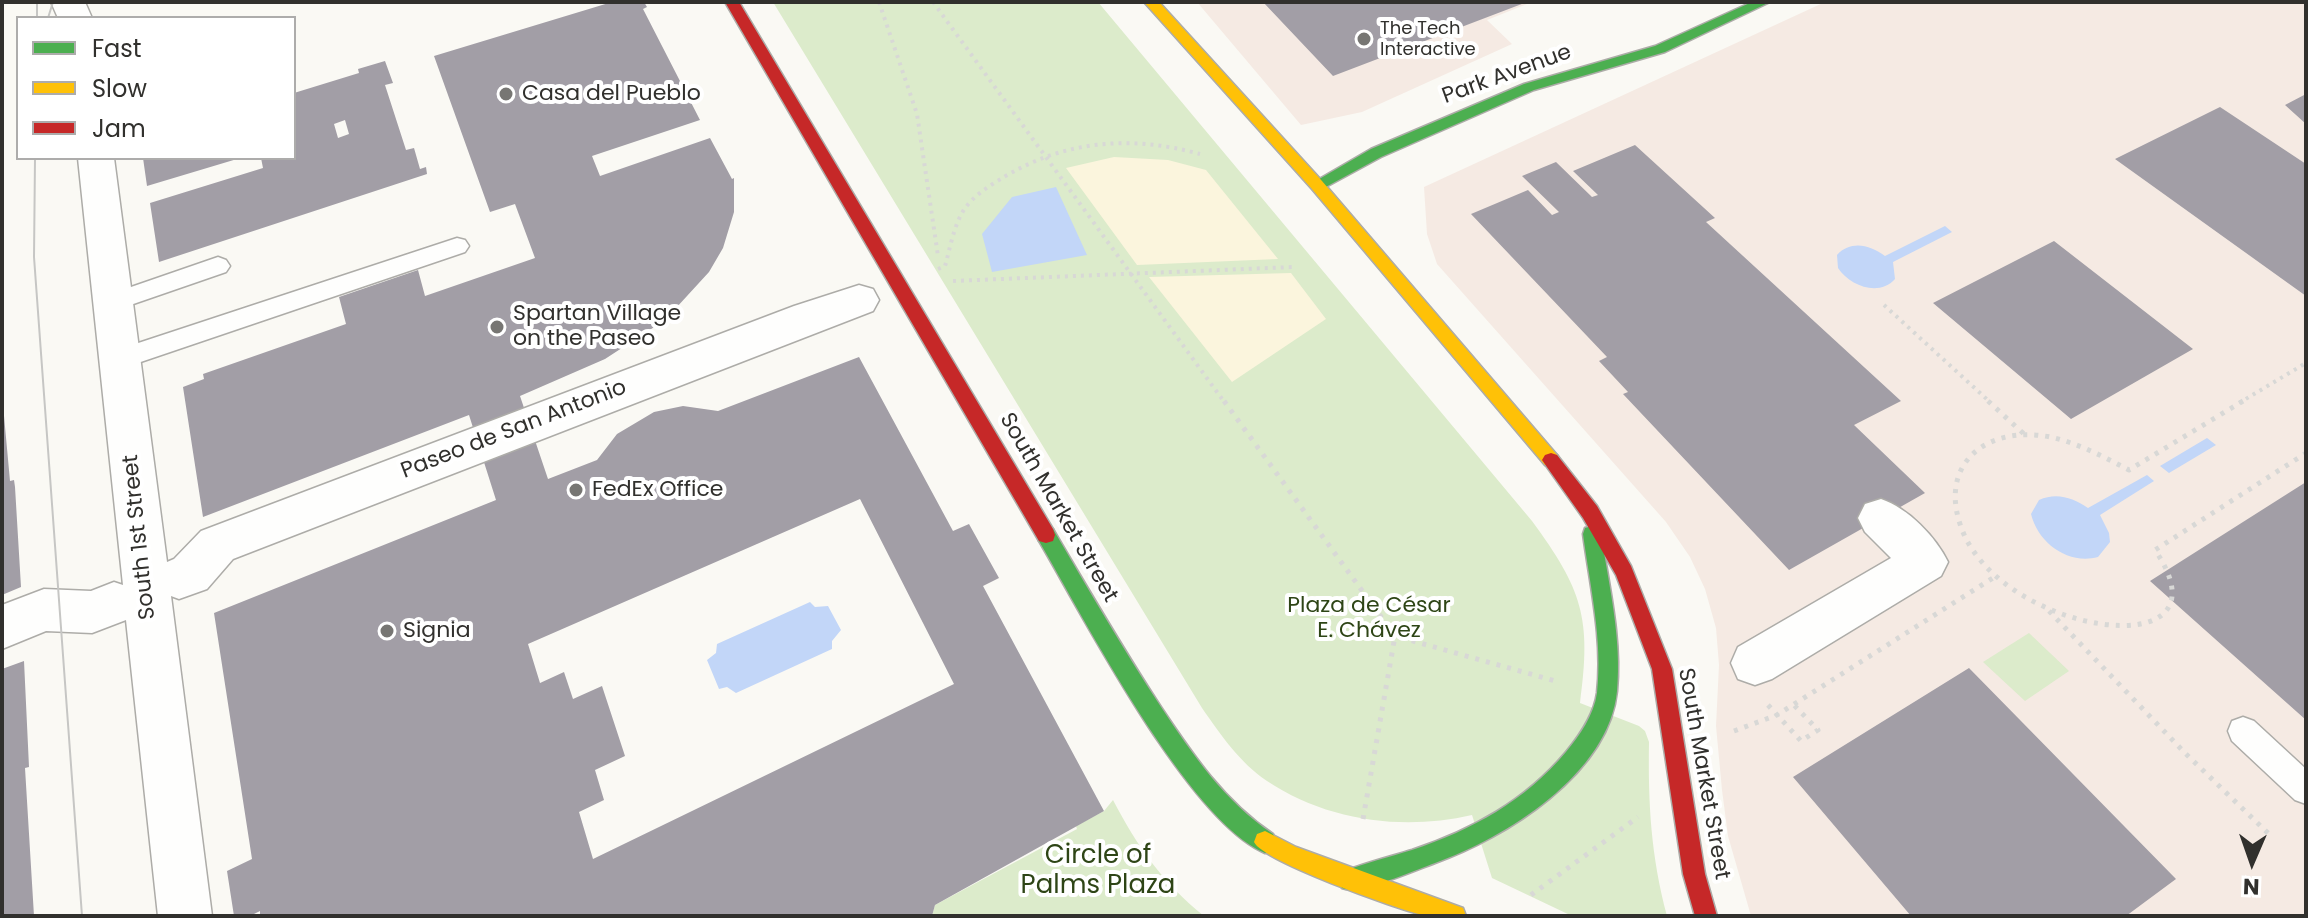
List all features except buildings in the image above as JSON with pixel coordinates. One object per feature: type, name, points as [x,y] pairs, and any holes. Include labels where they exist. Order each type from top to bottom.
[{"type":"main road","name":"South Market Street","points":[[732,2],[1123,667],[1188,766],[1242,828],[1290,856],[1455,916]]},
{"type":"main road","name":"South Market Street","points":[[1151,2],[1317,185],[1540,444],[1590,512],[1624,572],[1662,669],[1694,874],[1706,916]]},
{"type":"main road","name":"Park Avenue","points":[[1317,185],[1376,153],[1529,87],[1660,49],[1763,2]]},
{"type":"main road","points":[[1350,880],[1425,857],[1507,822],[1543,797],[1578,756],[1598,722],[1607,695],[1606,635],[1590,512]]},
{"type":"street","name":"South 1st Street","points":[[96,160],[185,916]]},
{"type":"street","name":"Paseo de San Antonio","points":[[179,578],[190,574],[217,545],[793,322],[859,300]]},
{"type":"street","points":[[1757,678],[1925,562],[1881,518]]},
{"type":"street","points":[[2,627],[44,610],[92,612],[114,603]]},
{"type":"lane","points":[[120,359],[457,246]]},
{"type":"lane","points":[[113,302],[218,266]]},
{"type":"lane","points":[[2243,731],[2306,789]]},
{"type":"path","points":[[879,2],[917,114],[938,256]]},
{"type":"path","points":[[933,2],[1395,636],[1570,685]]},
{"type":"path","points":[[938,269],[945,266],[962,213],[980,192],[1043,155],[1083,144],[1135,140],[1172,145],[1200,154]]},
{"type":"path","points":[[953,281],[1293,267]]},
{"type":"path","points":[[1884,305],[2025,435]]},
{"type":"path","points":[[2306,363],[2129,470],[2089,448],[2025,435],[1985,443],[1964,463],[1956,476],[1954,500],[1967,542],[2005,585],[2045,608],[2087,623],[2114,626],[2147,622],[2161,615],[2176,594],[2175,581],[2155,550],[2306,453]]},
{"type":"path","points":[[1734,731],[1777,715],[1996,576]]},
{"type":"path","points":[[2045,608],[2185,753],[2273,838]]},
{"type":"path","points":[[1363,819],[1395,636]]},
{"type":"path","points":[[1757,678],[1777,715],[1801,741],[1818,730]]},
{"type":"path","points":[[1531,895],[1648,809]]},
{"type":"shaded area","points":[[1197,2],[1532,2],[1487,20],[1512,44],[1362,112],[1301,125]]},
{"type":"shaded area","points":[[1825,2],[2306,2],[2306,916],[1751,916],[1728,836],[1716,726],[1719,665],[1716,628],[1705,589],[1690,557],[1666,522],[1437,264],[1427,234],[1424,187]]},
{"type":"green space","name":"Plaza de César E. Chávez","points":[[773,2],[1098,2],[1549,545],[1572,586],[1583,626],[1585,648],[1580,703],[1639,726],[1645,731],[1649,742],[1652,830],[1667,916],[1572,916],[1492,878],[1472,815],[1446,820],[1393,822],[1340,814],[1290,795],[1257,774],[1239,757],[1202,708]]},
{"type":"green space","points":[[2029,633],[2069,671],[2025,701],[1983,662]]},
{"type":"green space","name":"Circle of Palms Plaza","points":[[1113,800],[1152,863],[1204,916],[932,916],[935,905],[1077,829],[1076,826],[1104,811]]},
{"type":"sand","points":[[1114,157],[1168,160],[1206,170],[1278,259],[1137,265],[1066,168]]},
{"type":"sand","points":[[1291,273],[1326,319],[1232,382],[1149,277]]},
{"type":"water","points":[[1056,187],[1087,255],[992,272],[982,234],[1012,197]]},
{"type":"water","points":[[1945,226],[1952,232],[1893,262],[1895,279],[1881,287],[1857,284],[1838,268],[1837,255],[1848,247],[1867,247],[1885,256]]},
{"type":"water","points":[[2207,438],[2216,445],[2169,473],[2160,466]]},
{"type":"water","points":[[2147,475],[2154,481],[2100,515],[2110,542],[2098,557],[2087,559],[2065,555],[2047,542],[2035,525],[2031,514],[2039,500],[2052,496],[2065,497],[2088,508]]},
{"type":"water","points":[[810,602],[815,607],[828,606],[841,630],[832,641],[832,649],[736,693],[727,687],[719,689],[707,660],[716,653],[717,644]]},
{"type":"tram line","points":[[37,2],[37,16]]},
{"type":"tram line","points":[[49,16],[53,2]]},
{"type":"tram line","points":[[35,160],[34,257],[82,916]]},
{"type":"traffic: fast","points":[[1317,185],[1376,153],[1529,87],[1660,49],[1763,2]]},
{"type":"traffic: fast","points":[[1350,880],[1446,848],[1505,819],[1557,779],[1579,752],[1593,731],[1607,692],[1606,633],[1592,534]]},
{"type":"traffic: fast","points":[[1046,535],[1165,732],[1217,801],[1265,842]]},
{"type":"traffic: slow","points":[[1151,2],[1317,185],[1551,460]]},
{"type":"traffic: slow","points":[[1265,842],[1290,856],[1455,916]]},
{"type":"traffic: jam","points":[[732,2],[1046,535]]},
{"type":"traffic: jam","points":[[1551,460],[1590,512],[1624,572],[1662,669],[1694,874],[1706,916]]},
{"type":"place","name":"The Tech Interactive","points":[[1364,39]]},
{"type":"place","name":"Casa del Pueblo","points":[[506,94]]},
{"type":"place","name":"Spartan Village on the Paseo","points":[[497,327]]},
{"type":"place","name":"FedEx Office","points":[[576,490]]},
{"type":"place","name":"Signia","points":[[387,631]]}]
